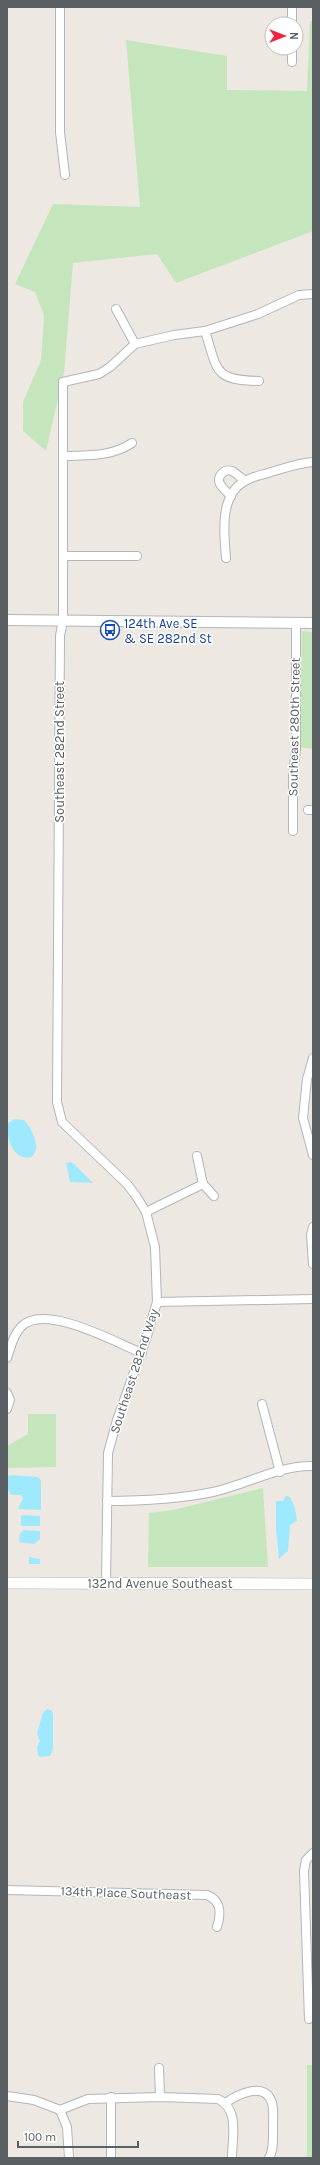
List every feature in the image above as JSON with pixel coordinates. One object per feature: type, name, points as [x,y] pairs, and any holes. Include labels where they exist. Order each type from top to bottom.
[{"type":"main road","name":"132nd Avenue Southeast","points":[[7,1582],[313,1584]]},
{"type":"street","points":[[60,7],[60,132],[65,175]]},
{"type":"street","points":[[292,56],[292,62]]},
{"type":"street","points":[[116,309],[135,344],[174,335],[205,331],[258,314],[293,297],[313,294]]},
{"type":"street","points":[[205,331],[219,371],[226,377],[236,380],[259,381]]},
{"type":"street","name":"Southeast 282nd Street","points":[[62,1122],[57,1102],[60,636],[63,620],[64,556],[63,382],[99,374],[110,367],[135,344]]},
{"type":"street","points":[[64,456],[110,454],[121,450],[132,443]]},
{"type":"street","points":[[226,558],[224,529],[226,512],[231,496],[237,487],[245,481],[294,466],[313,462]]},
{"type":"street","points":[[231,496],[220,484],[219,478],[222,473],[227,470],[232,471],[245,481]]},
{"type":"street","points":[[64,556],[137,556]]},
{"type":"street","points":[[7,620],[313,623]]},
{"type":"street","name":"Southeast 280th Street","points":[[292,831],[293,783],[296,749],[296,622]]},
{"type":"street","points":[[313,1058],[307,1079],[303,1118],[313,1155]]},
{"type":"street","name":"Southeast 282nd Way","points":[[62,1122],[126,1184],[146,1212],[152,1230],[155,1247],[156,1302],[142,1353],[110,1443],[106,1466],[106,1583]]},
{"type":"street","points":[[197,1156],[203,1184],[214,1196]]},
{"type":"street","points":[[146,1212],[203,1184]]},
{"type":"street","points":[[313,1227],[311,1235],[313,1264]]},
{"type":"street","points":[[156,1302],[313,1299]]},
{"type":"street","points":[[7,1358],[15,1335],[21,1326],[32,1320],[56,1319],[142,1353]]},
{"type":"street","points":[[7,1393],[10,1400],[7,1409]]},
{"type":"street","points":[[262,1404],[280,1472]]},
{"type":"street","points":[[107,1501],[145,1501],[213,1492],[280,1472],[313,1466]]},
{"type":"street","points":[[309,2018],[304,1878],[306,1860],[313,1853]]},
{"type":"street","name":"134th Place Southeast","points":[[7,1890],[207,1895],[215,1900],[220,1908],[217,1927]]},
{"type":"street","points":[[159,2068],[160,2097]]},
{"type":"street","points":[[225,2103],[246,2091],[262,2091],[270,2097],[273,2104],[272,2144],[269,2158]]},
{"type":"street","points":[[7,2096],[34,2100],[60,2110],[88,2099],[160,2097],[218,2099],[225,2103],[233,2117],[232,2158]]},
{"type":"street","points":[[111,2098],[111,2158]]},
{"type":"street","points":[[60,2110],[67,2127],[69,2158]]},
{"type":"green space","points":[[310,21],[313,21],[313,231],[176,283],[157,254],[73,263],[64,373],[46,451],[23,431],[23,402],[41,360],[44,315],[35,292],[15,284],[53,204],[140,207],[126,40],[227,56],[227,90],[307,91]]},
{"type":"green space","points":[[302,631],[313,632],[313,749],[299,747]]},
{"type":"green space","points":[[28,1414],[56,1414],[56,1467],[7,1468],[7,1446],[28,1434]]},
{"type":"green space","points":[[263,1488],[268,1567],[148,1567],[149,1513],[173,1510]]},
{"type":"green space","points":[[307,2065],[313,2065],[313,2158],[307,2158]]},
{"type":"water","points":[[14,1119],[24,1120],[33,1135],[36,1146],[34,1154],[29,1158],[22,1157],[15,1151],[9,1140],[7,1124]]},
{"type":"water","points":[[71,1162],[93,1183],[70,1182],[66,1163]]},
{"type":"water","points":[[11,1475],[38,1477],[41,1481],[41,1510],[18,1509],[23,1498],[21,1495],[11,1495],[7,1488],[7,1477]]},
{"type":"water","points":[[286,1496],[290,1497],[295,1508],[297,1521],[290,1525],[288,1551],[279,1559],[276,1529],[276,1501],[283,1501]]},
{"type":"water","points":[[21,1515],[40,1516],[40,1526],[21,1526]]},
{"type":"water","points":[[23,1530],[40,1531],[40,1539],[34,1544],[19,1542],[20,1534]]},
{"type":"water","points":[[29,1557],[40,1559],[40,1564],[29,1564]]},
{"type":"water","points":[[47,1709],[52,1711],[53,1714],[53,1749],[50,1756],[40,1757],[38,1755],[37,1747],[40,1741],[37,1733],[43,1713]]},
{"type":"place","name":"124th Ave SE & SE 282nd St","points":[[110,630]]}]
